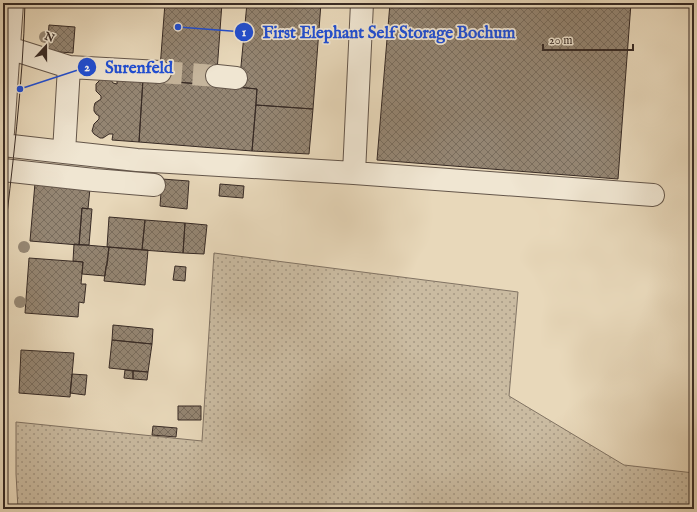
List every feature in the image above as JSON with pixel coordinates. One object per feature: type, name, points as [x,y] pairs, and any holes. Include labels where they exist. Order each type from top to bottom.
[{"type":"street","points":[[3,132],[12,3]]},
{"type":"street","points":[[354,173],[362,3]]},
{"type":"street","points":[[9,48],[69,67],[160,72]]},
{"type":"street","points":[[64,152],[69,67]]},
{"type":"street","points":[[3,145],[137,160],[354,173],[653,196]]},
{"type":"street","points":[[3,170],[154,185]]},
{"type":"shaded area","points":[[214,253],[518,292],[509,396],[624,465],[694,473],[694,509],[18,509],[16,422],[202,441]]},
{"type":"building","points":[[117,3],[151,3],[150,7]]},
{"type":"building","points":[[151,3],[165,3],[165,7],[150,7]]},
{"type":"building","points":[[165,3],[222,3],[216,85],[159,81]]},
{"type":"building","points":[[247,3],[321,3],[313,109],[256,105],[257,89],[239,87]]},
{"type":"building","points":[[390,3],[631,3],[618,179],[377,160]]},
{"type":"building","points":[[49,25],[75,27],[73,53],[47,51]]},
{"type":"building","points":[[117,78],[143,79],[139,142],[112,140],[113,134],[100,138],[92,131],[94,124],[99,119],[99,116],[94,111],[95,103],[101,99],[101,96],[96,91],[96,84],[101,79],[111,80],[113,83],[117,84]]},
{"type":"building","points":[[143,79],[257,89],[252,151],[139,142]]},
{"type":"building","points":[[256,105],[313,109],[309,154],[252,151]]},
{"type":"building","points":[[162,179],[189,181],[187,209],[160,206]]},
{"type":"building","points":[[35,183],[90,188],[88,209],[82,208],[79,245],[30,241]]},
{"type":"building","points":[[220,184],[244,186],[243,198],[219,196]]},
{"type":"building","points":[[82,208],[92,209],[89,245],[79,245]]},
{"type":"building","points":[[109,217],[145,220],[142,250],[107,247]]},
{"type":"building","points":[[145,220],[185,223],[183,253],[142,250]]},
{"type":"building","points":[[185,223],[207,225],[204,254],[183,253]]},
{"type":"building","points":[[74,244],[109,247],[105,276],[82,274],[83,262],[73,261]]},
{"type":"building","points":[[109,247],[148,250],[145,285],[104,281]]},
{"type":"building","points":[[29,258],[83,262],[81,284],[86,284],[84,303],[79,302],[78,317],[25,313]]},
{"type":"building","points":[[175,266],[186,267],[185,281],[173,280]]},
{"type":"building","points":[[113,325],[153,329],[152,344],[112,340]]},
{"type":"building","points":[[112,340],[152,344],[148,372],[109,368]]},
{"type":"building","points":[[21,350],[74,353],[70,397],[19,393]]},
{"type":"building","points":[[125,370],[133,371],[133,379],[124,378]]},
{"type":"building","points":[[133,371],[148,372],[147,380],[133,379]]},
{"type":"building","points":[[72,374],[87,375],[85,395],[70,393]]},
{"type":"building","points":[[178,406],[201,406],[201,420],[178,420]]},
{"type":"building","points":[[153,426],[177,428],[176,437],[152,435]]},
{"type":"tunnel","points":[[160,72],[217,76]]},
{"type":"tram line","points":[[3,250],[20,96],[25,3]]},
{"type":"place","name":"First Elephant Self Storage Bochum","points":[[178,27]]},
{"type":"place","name":"Surenfeld","points":[[20,89]]}]
